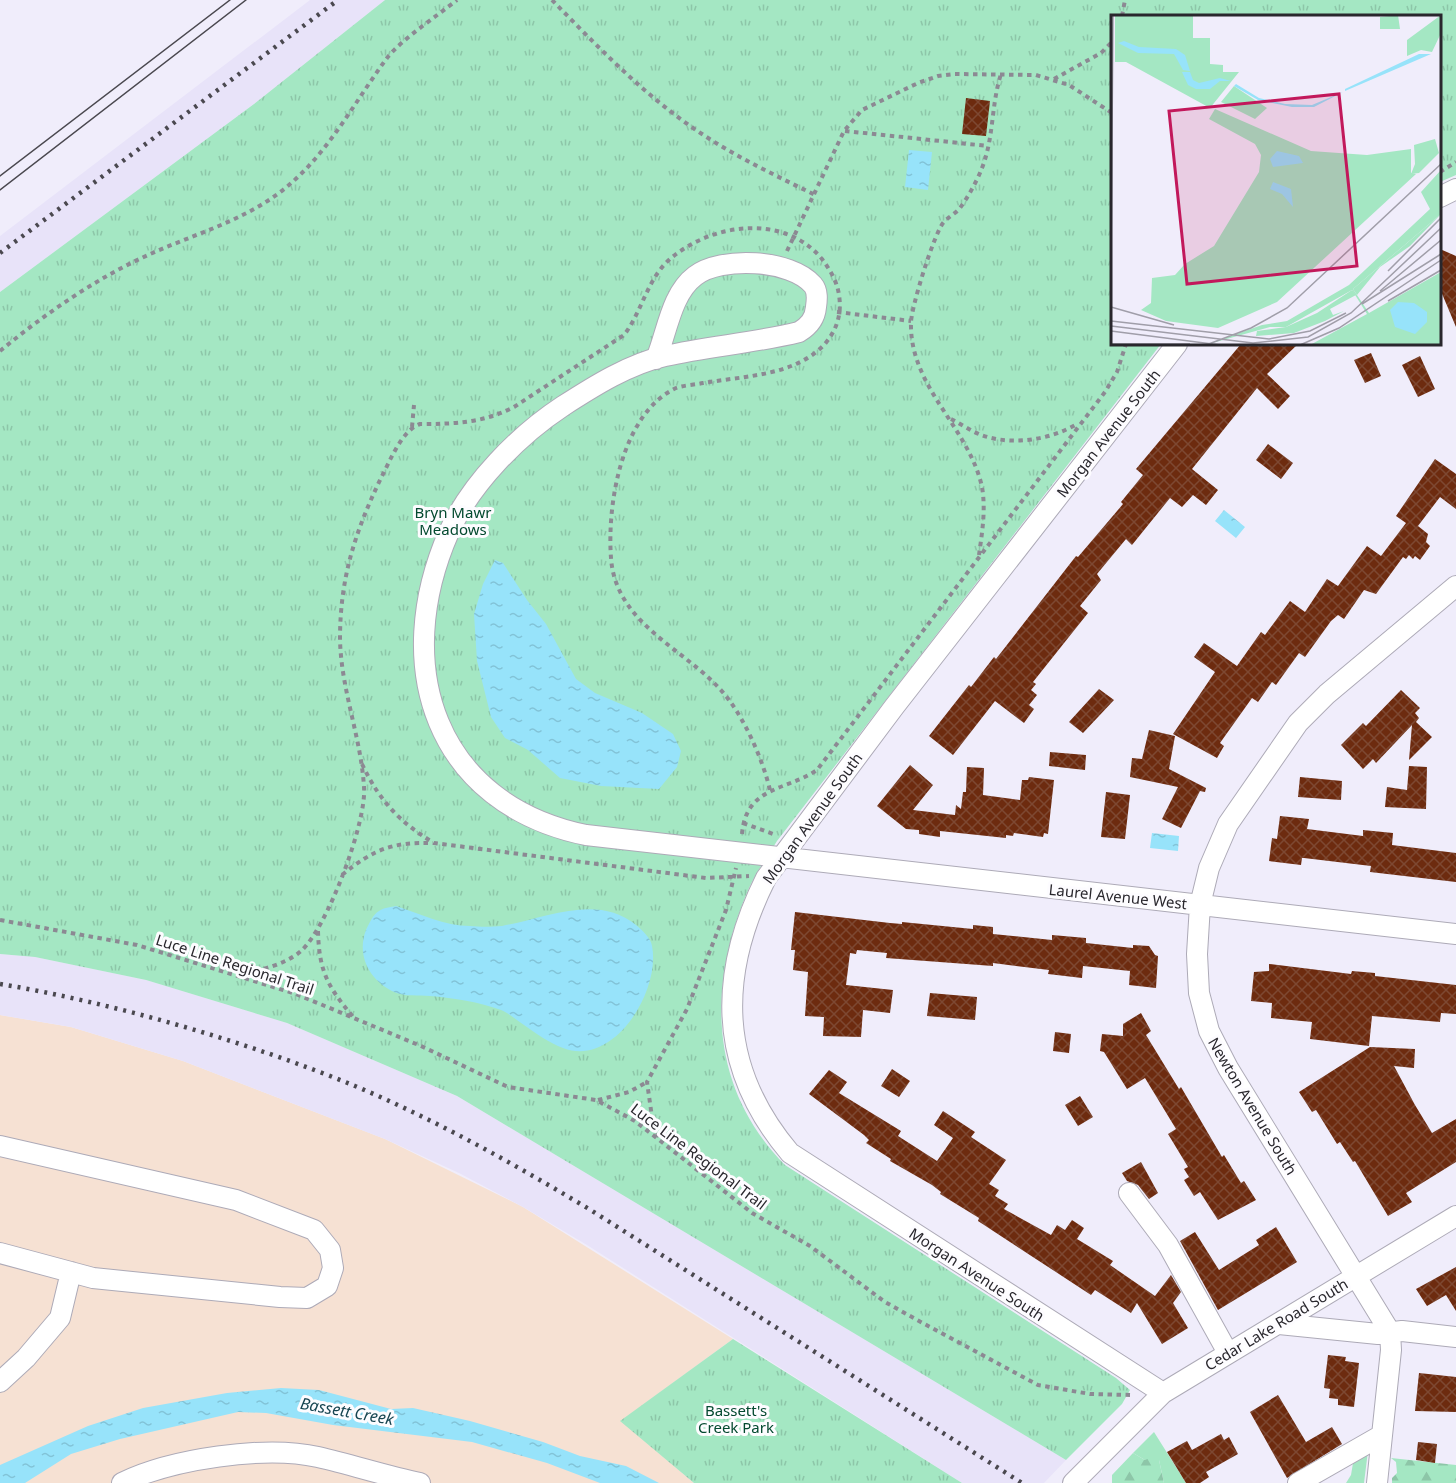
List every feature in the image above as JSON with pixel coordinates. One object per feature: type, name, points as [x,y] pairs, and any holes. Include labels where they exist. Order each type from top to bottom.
[{"type":"street","points":[[1441,196],[1456,189]]},
{"type":"street","points":[[656,359],[679,294],[695,276],[716,266],[743,261],[778,268],[813,285],[817,297],[816,309]]},
{"type":"street","name":"Laurel Avenue West","points":[[816,309],[809,326],[799,332],[656,359],[602,382],[562,407],[504,454],[478,486],[450,530],[435,568],[426,611],[424,644],[427,681],[436,712],[448,742],[463,767],[490,793],[524,816],[556,829],[586,835],[780,859],[1456,934]]},
{"type":"street","name":"Morgan Avenue South","points":[[1157,1398],[790,1153],[767,1125],[750,1094],[733,1040],[732,1008],[733,985],[741,943],[754,901],[780,859],[894,707],[1176,345]]},
{"type":"street","name":"Newton Avenue South","points":[[1390,1332],[1228,1068],[1209,1031],[1199,993],[1197,954],[1200,904],[1209,868],[1228,824],[1298,723],[1327,694],[1456,586]]},
{"type":"street","points":[[0,1146],[236,1200],[314,1230],[330,1250],[333,1268],[327,1286],[307,1298],[93,1278],[0,1253]]},
{"type":"street","points":[[1129,1193],[1168,1245],[1228,1353]]},
{"type":"street","name":"Cedar Lake Road South","points":[[1073,1483],[1157,1398],[1456,1216]]},
{"type":"street","points":[[0,1382],[26,1358],[60,1318],[71,1272]]},
{"type":"street","points":[[1279,1324],[1378,1334],[1402,1331],[1456,1337]]},
{"type":"street","points":[[1377,1483],[1391,1350],[1390,1332]]},
{"type":"street","points":[[1298,1483],[1382,1435]]},
{"type":"street","points":[[122,1483],[140,1474],[221,1456],[269,1453],[317,1456],[378,1479],[420,1483]]},
{"type":"path","points":[[0,351],[41,318],[84,291],[146,256],[242,216],[280,192],[311,164],[330,141],[389,56],[457,0]]},
{"type":"path","points":[[552,0],[644,88],[700,133],[742,159],[815,195]]},
{"type":"path","points":[[1122,15],[1125,0]]},
{"type":"path","points":[[1053,79],[1094,57],[1111,44]]},
{"type":"path","points":[[979,556],[984,509],[982,487],[975,467],[951,419],[923,378],[914,345],[911,321],[934,238],[944,222],[959,209],[982,168],[988,146],[995,93],[1001,74]]},
{"type":"path","points":[[778,268],[844,131],[862,110],[938,76],[1001,74],[1036,75],[1053,79],[1069,85],[1111,112]]},
{"type":"path","points":[[844,131],[988,146]]},
{"type":"path","points":[[1441,171],[1456,162]]},
{"type":"path","points":[[412,427],[420,424],[477,422],[496,417],[514,407],[624,335],[636,319],[646,292],[668,260],[706,236],[752,227],[794,237],[810,246],[830,270],[837,286],[839,312],[832,336],[805,361],[787,369],[676,388],[662,397],[639,421],[620,473],[612,507],[611,561],[628,605],[646,626],[710,678],[729,700],[742,722],[770,790]]},
{"type":"path","points":[[816,309],[911,321]]},
{"type":"path","points":[[741,844],[743,823],[755,801],[770,790],[803,779],[817,770],[1080,423],[1117,372],[1126,345]]},
{"type":"path","points":[[238,976],[283,962],[299,953],[318,930],[342,875],[361,817],[365,789],[348,710],[340,641],[348,566],[353,541],[363,514],[391,458],[412,427],[414,405]]},
{"type":"path","points":[[951,419],[981,435],[1011,440],[1034,440],[1061,433],[1080,423]]},
{"type":"path","points":[[359,757],[373,788],[389,810],[409,828],[434,843]]},
{"type":"path","points":[[743,823],[779,837]]},
{"type":"path","points":[[342,875],[364,856],[380,849],[404,844],[434,843],[706,878],[755,876]]},
{"type":"path","points":[[596,1100],[629,1092],[647,1082],[687,1009],[726,910],[737,865]]},
{"type":"path","name":"Luce Line Regional Trail","points":[[0,920],[137,945],[296,994],[508,1087],[596,1100],[625,1114],[752,1213],[810,1246],[885,1302],[968,1345],[1017,1375],[1038,1385],[1060,1390],[1157,1398]]},
{"type":"path","points":[[318,930],[321,968],[342,1003],[355,1018]]},
{"type":"path","points":[[647,1082],[653,1124],[659,1139]]},
{"type":"shaded area","points":[[310,0],[385,0],[254,104],[0,292],[0,236]]},
{"type":"shaded area","points":[[0,954],[35,957],[146,980],[287,1023],[457,1096],[1066,1460],[1044,1483],[962,1483],[587,1245],[459,1173],[385,1139],[183,1061],[71,1027],[0,1015]]},
{"type":"shaded area","points":[[0,1015],[71,1027],[183,1061],[385,1139],[523,1207],[733,1339],[621,1421],[694,1483],[0,1483]]},
{"type":"green space","name":"Bryn Mawr Meadows","points":[[385,0],[1456,0],[1456,175],[1441,182],[1441,15],[1111,15],[1111,345],[1160,345],[777,841],[752,882],[735,924],[726,961],[722,997],[722,1033],[729,1068],[741,1102],[760,1135],[785,1165],[1116,1378],[1130,1390],[1122,1404],[1066,1460],[457,1096],[287,1023],[146,980],[35,957],[0,954],[0,292],[254,104]]},
{"type":"green space","name":"Bassett's Creek Park","points":[[733,1339],[962,1483],[694,1483],[620,1421]]},
{"type":"green space","points":[[1154,1432],[1186,1483],[1164,1483],[1159,1460],[1145,1460],[1133,1453]]},
{"type":"green space","points":[[1368,1451],[1364,1483],[1346,1483],[1351,1475],[1354,1457]]},
{"type":"green space","points":[[1133,1453],[1145,1460],[1152,1457],[1159,1460],[1164,1483],[1112,1483],[1112,1475]]},
{"type":"green space","points":[[1391,1458],[1456,1465],[1456,1483],[1392,1483],[1392,1478],[1397,1473],[1396,1462]]},
{"type":"water","points":[[909,150],[932,152],[928,190],[905,187]]},
{"type":"water","points":[[1224,510],[1245,527],[1236,538],[1215,521]]},
{"type":"water","points":[[495,560],[503,563],[546,624],[576,679],[595,693],[642,713],[673,734],[681,751],[677,767],[659,789],[601,786],[560,778],[528,750],[505,738],[491,717],[477,661],[474,614],[483,584]]},
{"type":"water","points":[[1152,833],[1179,836],[1178,851],[1150,848]]},
{"type":"water","points":[[396,906],[442,922],[482,927],[502,926],[571,911],[588,909],[605,911],[621,916],[636,925],[650,940],[653,964],[649,983],[642,1002],[630,1021],[616,1036],[600,1047],[582,1051],[563,1048],[543,1038],[501,1010],[457,999],[398,994],[385,987],[367,967],[363,940],[375,914],[383,909]]},
{"type":"water","name":"Bassett Creek","points":[[281,1388],[319,1390],[391,1409],[413,1408],[470,1421],[543,1442],[580,1456],[626,1466],[659,1483],[600,1483],[547,1463],[472,1442],[333,1425],[266,1413],[238,1412],[120,1439],[71,1454],[25,1483],[0,1483],[0,1465],[88,1426],[143,1408],[227,1393]]},
{"type":"building","points":[[966,98],[990,101],[986,136],[962,134]]},
{"type":"building","points":[[1441,249],[1456,256],[1456,327],[1441,291]]},
{"type":"building","points":[[1240,345],[1297,345],[1267,374],[1290,396],[1278,409],[1257,388],[1192,469],[1218,490],[1206,505],[1193,495],[1182,507],[1170,498],[1132,545],[1126,539],[1097,574],[1101,580],[1080,606],[1088,613],[1033,682],[1036,684],[1031,690],[1037,695],[1029,705],[1034,709],[1024,723],[995,701],[953,755],[929,736],[969,685],[971,687],[994,657],[996,659],[1076,556],[1078,557],[1123,504],[1121,502],[1143,475],[1136,469]]},
{"type":"building","points":[[1371,353],[1381,376],[1365,383],[1354,360]]},
{"type":"building","points":[[1420,356],[1435,389],[1418,397],[1402,365]]},
{"type":"building","points":[[1268,444],[1293,463],[1281,479],[1256,460]]},
{"type":"building","points":[[1435,459],[1456,474],[1456,509],[1440,497],[1418,526],[1428,534],[1426,542],[1430,546],[1420,560],[1415,556],[1413,559],[1409,555],[1406,559],[1403,557],[1376,594],[1364,590],[1344,619],[1338,615],[1331,621],[1305,657],[1299,653],[1276,685],[1272,682],[1258,702],[1252,698],[1220,743],[1224,746],[1217,758],[1173,734],[1215,672],[1194,657],[1204,643],[1237,666],[1261,632],[1265,635],[1290,601],[1305,612],[1327,579],[1338,586],[1367,546],[1381,556],[1406,523],[1396,516]]},
{"type":"building","points":[[1099,689],[1114,700],[1083,733],[1069,722]]},
{"type":"building","points":[[1401,690],[1420,708],[1415,713],[1419,718],[1416,722],[1432,737],[1409,760],[1412,725],[1376,763],[1373,759],[1363,769],[1341,745],[1363,723],[1366,726]]},
{"type":"building","points":[[1149,730],[1175,736],[1169,769],[1206,788],[1205,792],[1200,791],[1181,828],[1162,819],[1178,787],[1130,777],[1132,758],[1142,759]]},
{"type":"building","points":[[1050,752],[1086,755],[1085,770],[1049,766]]},
{"type":"building","points":[[910,765],[933,785],[913,810],[955,815],[956,805],[961,809],[963,792],[966,792],[967,767],[984,768],[983,795],[1020,800],[1022,780],[1028,780],[1029,777],[1054,780],[1048,834],[1044,833],[1043,837],[1014,833],[1013,836],[1006,835],[1006,838],[940,831],[940,837],[919,834],[919,830],[906,829],[877,806]]},
{"type":"building","points":[[1409,766],[1427,767],[1426,809],[1385,807],[1387,787],[1407,790]]},
{"type":"building","points":[[1300,777],[1342,781],[1341,800],[1298,797]]},
{"type":"building","points":[[1106,792],[1130,795],[1125,839],[1101,837]]},
{"type":"building","points":[[1280,816],[1309,819],[1307,829],[1363,836],[1363,830],[1393,833],[1392,845],[1456,853],[1456,882],[1370,872],[1371,866],[1304,858],[1302,858],[1301,865],[1269,861],[1272,838],[1277,839]]},
{"type":"building","points":[[795,912],[902,924],[902,922],[973,929],[973,925],[993,927],[993,934],[1052,940],[1052,935],[1086,938],[1086,943],[1133,948],[1133,945],[1149,946],[1158,956],[1156,988],[1129,985],[1130,971],[1083,966],[1082,978],[1048,974],[1049,970],[993,963],[993,966],[886,958],[887,953],[857,950],[856,954],[850,953],[846,985],[893,990],[890,1013],[863,1010],[861,1037],[823,1036],[824,1017],[805,1016],[808,972],[793,970],[795,950],[791,950]]},
{"type":"building","points":[[1269,964],[1351,974],[1352,971],[1375,973],[1375,976],[1456,985],[1456,1014],[1441,1013],[1440,1022],[1372,1016],[1369,1046],[1310,1039],[1312,1022],[1271,1018],[1272,1003],[1251,1001],[1254,972],[1269,971]]},
{"type":"building","points":[[930,993],[977,997],[975,1020],[927,1016]]},
{"type":"building","points":[[1141,1013],[1151,1031],[1146,1035],[1179,1089],[1181,1087],[1222,1157],[1224,1155],[1241,1183],[1244,1181],[1256,1200],[1218,1220],[1200,1192],[1194,1196],[1184,1180],[1189,1177],[1184,1169],[1188,1167],[1168,1134],[1176,1129],[1145,1078],[1127,1089],[1104,1052],[1100,1051],[1102,1034],[1123,1036],[1123,1024]]},
{"type":"building","points":[[1055,1032],[1071,1034],[1069,1053],[1053,1051]]},
{"type":"building","points":[[1370,1047],[1415,1049],[1414,1068],[1394,1066],[1415,1105],[1432,1133],[1456,1119],[1456,1162],[1406,1193],[1412,1202],[1388,1216],[1355,1161],[1353,1162],[1340,1142],[1337,1144],[1316,1110],[1312,1112],[1299,1092]]},
{"type":"building","points":[[892,1069],[910,1081],[899,1097],[881,1086]]},
{"type":"building","points":[[829,1070],[847,1082],[839,1093],[901,1131],[898,1136],[937,1161],[953,1138],[934,1125],[943,1111],[975,1132],[971,1137],[1006,1160],[989,1184],[999,1190],[995,1196],[1008,1204],[1004,1209],[1051,1235],[1057,1225],[1065,1230],[1072,1220],[1084,1228],[1077,1239],[1113,1261],[1110,1265],[1155,1296],[1171,1275],[1181,1292],[1173,1303],[1188,1328],[1162,1344],[1137,1303],[1131,1313],[1095,1290],[1091,1295],[978,1221],[979,1218],[940,1194],[941,1192],[932,1185],[890,1161],[891,1159],[866,1143],[869,1140],[864,1135],[809,1094]]},
{"type":"building","points":[[1080,1096],[1093,1117],[1078,1126],[1065,1105]]},
{"type":"building","points":[[1141,1162],[1158,1193],[1149,1199],[1138,1185],[1127,1181],[1122,1173]]},
{"type":"building","points":[[1276,1227],[1297,1262],[1218,1310],[1180,1241],[1195,1232],[1219,1270],[1259,1245],[1256,1240]]},
{"type":"building","points":[[1456,1267],[1456,1311],[1446,1295],[1427,1306],[1416,1289]]},
{"type":"building","points":[[1328,1355],[1346,1357],[1345,1361],[1359,1363],[1354,1407],[1338,1405],[1338,1399],[1329,1398],[1330,1389],[1324,1388]]},
{"type":"building","points":[[1419,1373],[1456,1377],[1456,1412],[1415,1411]]},
{"type":"building","points":[[1278,1395],[1306,1442],[1332,1427],[1342,1444],[1287,1478],[1250,1412]]},
{"type":"building","points":[[1221,1434],[1224,1440],[1229,1437],[1238,1454],[1206,1472],[1209,1477],[1200,1483],[1186,1483],[1167,1452],[1187,1441],[1192,1450]]},
{"type":"building","points":[[1418,1442],[1437,1444],[1435,1463],[1416,1460]]},
{"type":"tram line","points":[[0,176],[230,0]]},
{"type":"tram line","points":[[0,190],[246,0]]},
{"type":"railway","points":[[0,253],[338,0]]},
{"type":"railway","points":[[0,984],[89,1002],[226,1039],[355,1086],[415,1113],[503,1159],[589,1209],[1022,1483]]}]
